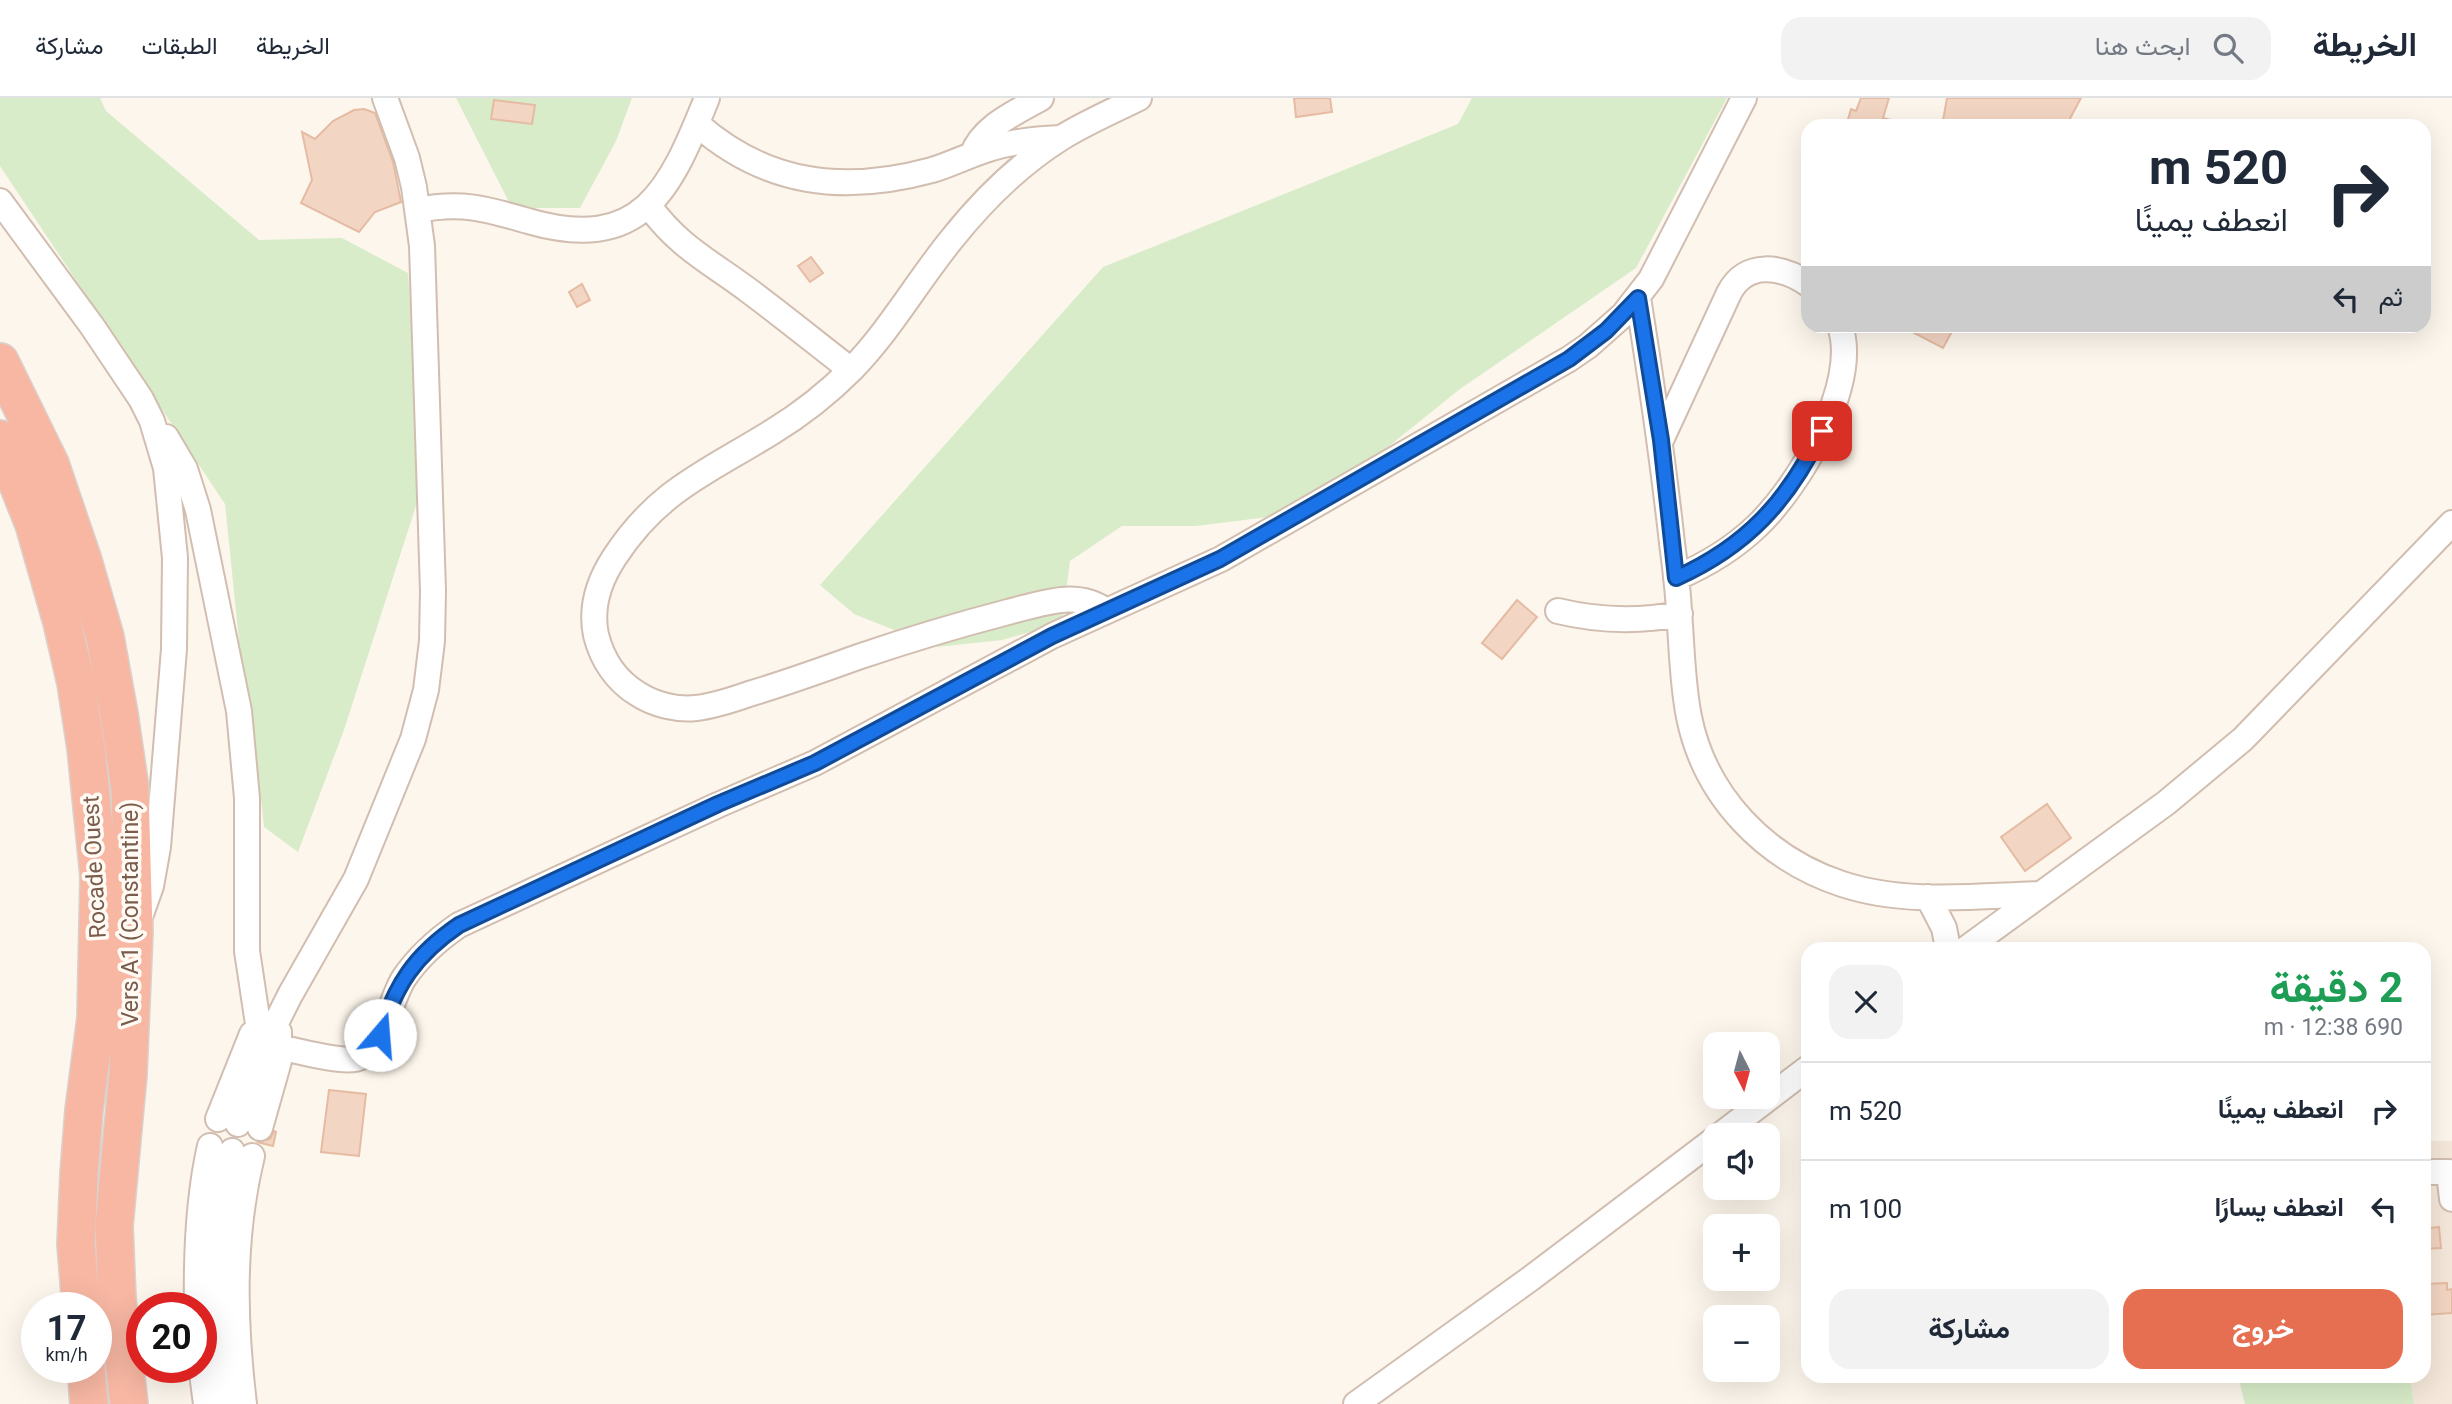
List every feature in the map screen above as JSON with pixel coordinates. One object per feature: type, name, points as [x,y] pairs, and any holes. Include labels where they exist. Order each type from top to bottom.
[{"type":"highway","name":"Vers A1 (Constantine)","points":[[0,362],[50,464],[83,561],[105,638],[120,714],[130,789],[134,931],[128,1074],[114,1226],[117,1299],[129,1404]]},
{"type":"highway","name":"Rocade Ouest","points":[[0,439],[34,524],[65,634],[86,748],[99,876],[96,1018],[79,1174],[76,1244],[79,1292]]},
{"type":"highway","points":[[87,1383],[89,1404]]},
{"type":"street","points":[[0,201],[117,362],[152,421],[176,452],[192,488],[239,711],[247,798],[247,951],[267,1022],[280,1047],[276,1074],[239,1124],[267,1022],[356,879],[413,739],[426,690],[432,641],[433,591],[424,274],[418,210],[407,158],[385,98]]},
{"type":"street","points":[[418,210],[437,206],[475,206],[552,226],[586,229],[599,229],[623,222],[649,206],[662,190],[677,165],[708,98]]},
{"type":"street","points":[[972,155],[981,137],[996,124],[1041,98]]},
{"type":"street","points":[[1106,611],[1091,601],[1073,598],[1016,610],[920,637],[797,680],[694,708],[674,708],[655,703],[622,682],[600,650],[594,612],[597,592],[604,574],[628,536],[645,517],[679,487],[775,431],[802,412],[850,370],[882,335],[948,243],[1017,171],[1061,138],[1139,98]]},
{"type":"street","points":[[280,1047],[352,1059],[366,1054],[377,1043],[394,995],[408,972],[427,950],[459,925],[718,804],[815,763],[998,663],[1258,539],[1329,495],[1569,359],[1606,331],[1638,298],[1663,259],[1744,98]]},
{"type":"street","points":[[697,124],[734,153],[754,164],[804,179],[887,179],[931,170],[1012,143],[1061,138]]},
{"type":"street","points":[[649,206],[661,223],[688,250],[746,289],[850,370]]},
{"type":"street","points":[[1661,440],[1729,293],[1739,278],[1754,270],[1768,269],[1801,280]]},
{"type":"street","points":[[1638,298],[1661,440],[1680,614],[1685,693],[1696,743],[1718,788],[1741,819],[1769,846],[1790,861],[1816,874],[1870,892],[1928,897],[2041,894]]},
{"type":"street","points":[[1676,578],[1699,568],[1740,541],[1773,509],[1801,471],[1822,431],[1839,383],[1843,365],[1842,333]]},
{"type":"street","points":[[134,931],[150,886],[158,847],[176,597],[170,493],[160,443],[152,421]]},
{"type":"street","points":[[1975,942],[2166,803],[2243,739],[2452,523]]},
{"type":"street","points":[[1558,611],[1578,616],[1621,620],[1680,614]]},
{"type":"street","points":[[1928,897],[1944,928],[1947,942]]},
{"type":"street","points":[[1736,1123],[1801,1074]]},
{"type":"street","points":[[1356,1404],[1530,1279],[1703,1148]]},
{"type":"street","points":[[197,1292],[201,1194],[231,1151]]},
{"type":"street","points":[[225,1404],[218,1310],[219,1261],[223,1197],[231,1151]]},
{"type":"street","points":[[231,1151],[243,1199],[236,1270],[238,1340],[244,1404]]},
{"type":"street","points":[[2431,1172],[2449,1172],[2452,1199]]},
{"type":"street","points":[[203,1383],[206,1404]]},
{"type":"shaded area","points":[[2431,1141],[2452,1141],[2452,1404],[2414,1404],[2411,1383],[2431,1383]]},
{"type":"green space","points":[[0,98],[100,98],[106,111],[259,240],[342,238],[408,273],[422,487],[344,730],[298,852],[264,827],[254,731],[240,650],[225,504],[0,166]]},
{"type":"green space","points":[[456,98],[632,98],[616,141],[580,208],[512,208]]},
{"type":"green space","points":[[1472,98],[1727,98],[1636,268],[1460,389],[1307,512],[1196,526],[1122,526],[1070,561],[1062,623],[1002,640],[937,647],[854,614],[820,585],[1103,267],[1458,124]]},
{"type":"green space","points":[[2240,1383],[2411,1383],[2414,1404],[2245,1404]]},
{"type":"building","points":[[1294,98],[1330,98],[1332,112],[1296,117]]},
{"type":"building","points":[[1861,98],[1889,98],[1883,118],[1887,119],[1848,119],[1851,109],[1856,111]]},
{"type":"building","points":[[1947,98],[2081,98],[2070,119],[1943,119]]},
{"type":"building","points":[[494,100],[535,105],[532,124],[491,119]]},
{"type":"building","points":[[364,109],[375,113],[393,162],[401,202],[375,212],[359,232],[301,203],[312,180],[302,132],[315,139],[333,121],[354,110]]},
{"type":"building","points":[[811,257],[823,273],[810,282],[798,266]]},
{"type":"building","points":[[582,284],[590,300],[577,307],[569,292]]},
{"type":"building","points":[[1914,333],[1951,333],[1943,348]]},
{"type":"building","points":[[1517,600],[1537,617],[1502,659],[1482,643]]},
{"type":"building","points":[[2047,804],[2071,838],[2025,871],[2001,837]]},
{"type":"building","points":[[329,1090],[366,1094],[359,1156],[321,1152]]},
{"type":"building","points":[[274,1131],[273,1146],[257,1142],[270,1139]]},
{"type":"building","points":[[2439,1227],[2441,1248],[2431,1249],[2431,1228]]},
{"type":"building","points":[[2447,1283],[2447,1290],[2452,1289],[2452,1313],[2431,1314],[2431,1284]]},
{"type":"route","points":[[380,1035],[394,995],[413,965],[427,950],[459,925],[718,804],[815,763],[998,663],[1258,539],[1329,495],[1569,359],[1606,331],[1638,298],[1661,440],[1676,578],[1721,555],[1757,526],[1788,491],[1822,431]]}]
